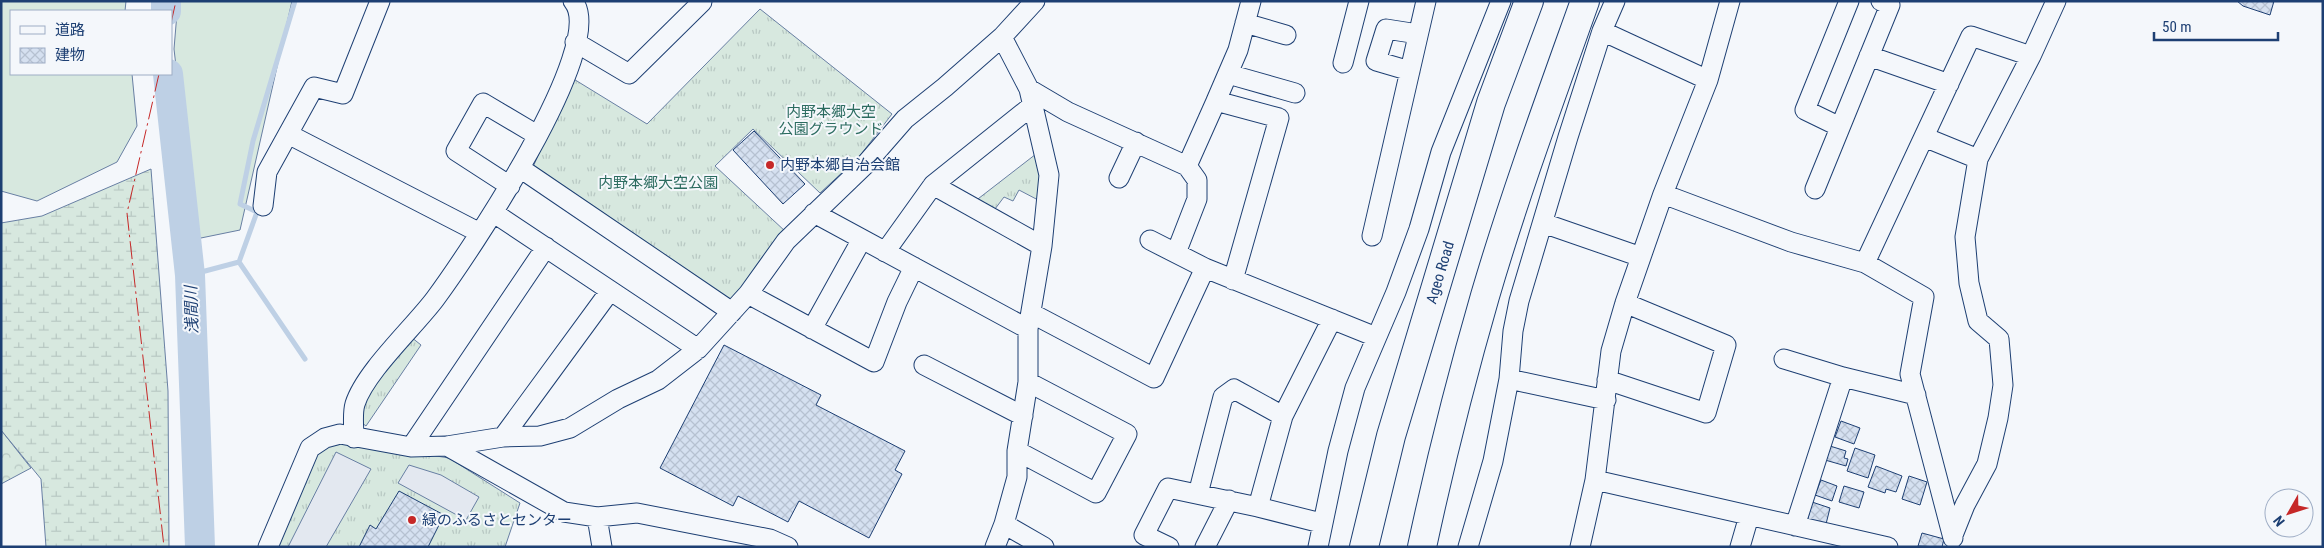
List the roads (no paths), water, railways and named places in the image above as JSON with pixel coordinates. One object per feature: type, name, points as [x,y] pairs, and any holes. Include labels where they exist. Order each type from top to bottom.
[{"type":"highway","name":"Ageo Road","points":[[1364,547],[1391,436],[1488,113],[1529,1]]},
{"type":"highway","points":[[1422,547],[1440,462],[1486,295],[1538,133],[1585,1]]},
{"type":"street","points":[[263,206],[266,172],[314,87],[343,94],[380,1]]},
{"type":"street","points":[[354,438],[355,404],[371,376],[435,299],[480,234],[510,186],[537,135],[565,78],[580,24],[573,1]]},
{"type":"street","points":[[1186,166],[1238,50],[1251,1]]},
{"type":"street","points":[[1343,63],[1359,1]]},
{"type":"street","points":[[1372,236],[1426,1]]},
{"type":"street","points":[[1318,547],[1321,522],[1356,388],[1396,292],[1419,229],[1441,152],[1501,1]]},
{"type":"street","points":[[1468,547],[1493,461],[1509,379],[1513,330],[1519,301],[1602,31],[1615,1]]},
{"type":"street","points":[[1580,547],[1595,480],[1611,351],[1625,303],[1663,194],[1708,80],[1730,1]]},
{"type":"street","points":[[1840,126],[1805,110],[1849,1]]},
{"type":"street","points":[[1815,189],[1890,5],[1881,1]]},
{"type":"street","points":[[1953,541],[1965,505],[1987,464],[1998,418],[2003,384],[1999,339],[1978,321],[1969,283],[1965,237],[1978,159],[2031,56],[2056,1]]},
{"type":"street","points":[[575,42],[629,74],[702,2]]},
{"type":"street","points":[[268,547],[310,448],[325,438],[340,434],[411,447],[446,446],[503,437],[540,436],[570,428],[618,399],[658,380],[698,349],[748,294],[786,241],[864,166],[905,119],[1002,37],[1026,3]]},
{"type":"street","points":[[1245,23],[1286,35]]},
{"type":"street","points":[[1410,71],[1376,61],[1386,29],[1418,34]]},
{"type":"street","points":[[1602,31],[1708,80]]},
{"type":"street","points":[[1865,263],[1971,36],[2031,56]]},
{"type":"street","points":[[995,547],[1004,524],[1017,477],[1017,451],[1028,382],[1030,321],[1042,246],[1050,175],[1031,97],[1002,37]]},
{"type":"street","points":[[1869,56],[1949,84]]},
{"type":"street","points":[[1228,74],[1295,93]]},
{"type":"street","points":[[1031,97],[1136,142],[1186,166],[1197,180],[1197,199],[1176,253]]},
{"type":"street","points":[[885,252],[933,185],[1031,97]]},
{"type":"street","points":[[1216,101],[1279,118],[1233,280]]},
{"type":"street","points":[[510,186],[456,151],[483,103],[537,135]]},
{"type":"street","points":[[288,134],[480,234]]},
{"type":"street","points":[[1924,137],[1978,159]]},
{"type":"street","points":[[1119,178],[1136,142]]},
{"type":"street","points":[[520,168],[732,312]]},
{"type":"street","points":[[933,185],[1042,246]]},
{"type":"street","points":[[1663,194],[1791,242],[1865,263],[1924,297],[1910,374],[1953,541]]},
{"type":"street","points":[[494,213],[698,349]]},
{"type":"street","points":[[814,213],[914,267],[1154,378],[1205,268]]},
{"type":"street","points":[[1543,222],[1641,257]]},
{"type":"street","points":[[812,329],[862,239]]},
{"type":"street","points":[[1150,240],[1205,268],[1376,338]]},
{"type":"street","points":[[411,447],[546,247]]},
{"type":"street","points":[[748,294],[874,362],[896,302],[914,267]]},
{"type":"street","points":[[503,437],[610,291]]},
{"type":"street","points":[[1607,380],[1706,413],[1726,345],[1625,303]]},
{"type":"street","points":[[1258,506],[1283,416],[1332,319]]},
{"type":"street","points":[[1784,359],[1843,377],[1916,395]]},
{"type":"street","points":[[924,365],[1023,416]]},
{"type":"street","points":[[1795,526],[1843,377]]},
{"type":"street","points":[[1509,379],[1606,400]]},
{"type":"street","points":[[1017,451],[1096,492],[1127,434],[1028,382]]},
{"type":"street","points":[[1198,494],[1223,396],[1234,389],[1283,416]]},
{"type":"street","points":[[446,446],[564,512],[597,516],[638,513],[770,540],[788,547]]},
{"type":"street","points":[[1595,480],[1888,547]]},
{"type":"street","points":[[1169,547],[1144,535],[1168,488],[1258,506],[1321,522]]},
{"type":"street","points":[[1205,547],[1229,500]]},
{"type":"street","points":[[597,516],[602,547]]},
{"type":"street","points":[[1740,547],[1749,516]]},
{"type":"street","points":[[1004,524],[1044,547]]},
{"type":"waterway","name":"浅間川","points":[[166,1],[166,10]]},
{"type":"waterway","points":[[190,275],[239,262],[257,212],[240,204],[253,141],[295,1]]},
{"type":"waterway","name":"浅間川","points":[[168,75],[190,275],[200,547]]},
{"type":"waterway","points":[[239,262],[305,359]]},
{"type":"place","name":"内野本郷自治会館","points":[[770,165]]},
{"type":"place","name":"緑のふるさとセンター","points":[[412,520]]},
{"type":"park label","name":"内野本郷大空 公園グラウンド","points":[[831,120]]},
{"type":"park label","name":"内野本郷大空公園","points":[[658,183]]}]
